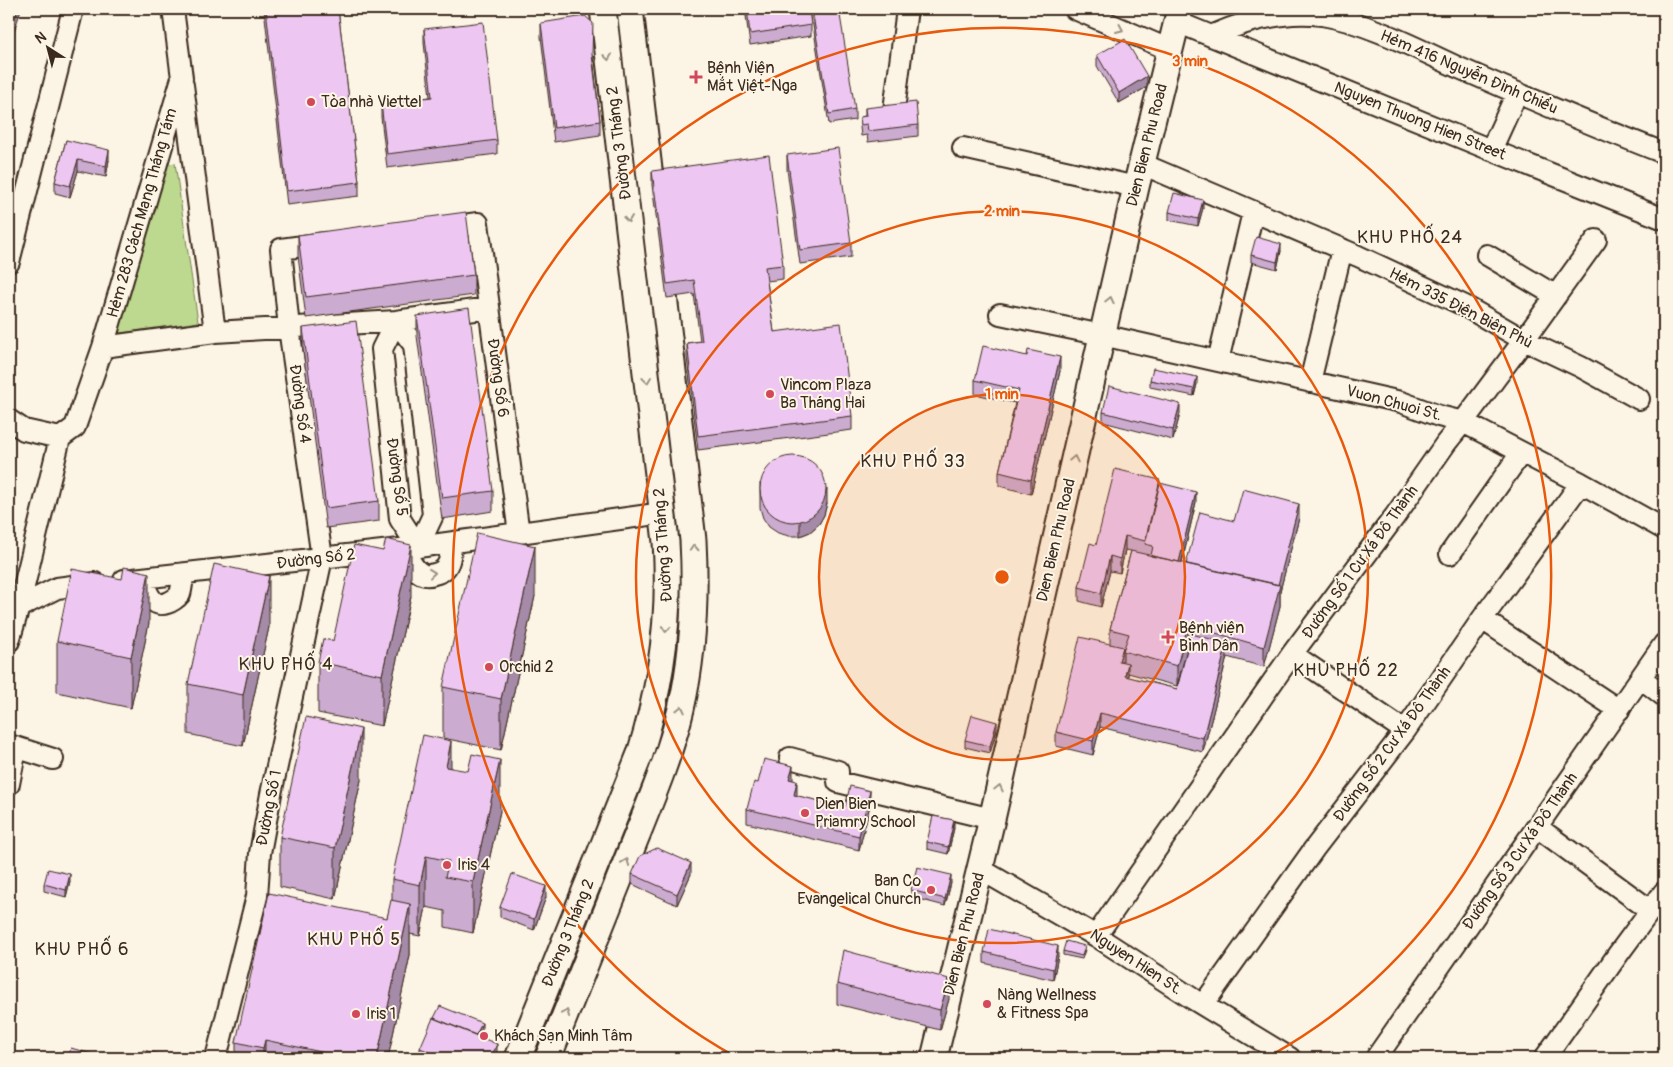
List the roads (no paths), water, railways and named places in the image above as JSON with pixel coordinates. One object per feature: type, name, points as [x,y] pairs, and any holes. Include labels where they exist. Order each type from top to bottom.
[{"type":"main road","name":"Đường 3 Tháng 2","points":[[518,1058],[640,754],[648,729],[660,676],[667,623],[668,569],[663,514],[603,9]]},
{"type":"main road","name":"Đường 3 Tháng 2","points":[[548,1058],[665,763],[681,709],[694,625],[695,576],[693,540],[630,9]]},
{"type":"main road","name":"Dien Bien Phu Road","points":[[934,1058],[992,819],[1139,176],[1179,15]]},
{"type":"street","points":[[9,262],[73,9]]},
{"type":"street","name":"Hẻm 283 Cách Mạng Tháng Tám","points":[[173,9],[215,332]]},
{"type":"street","points":[[894,110],[908,9]]},
{"type":"street","points":[[1075,9],[1170,50]]},
{"type":"street","name":"Hẻm 416 Nguyễn Ðình Chiểu","points":[[1211,36],[1238,24],[1298,14],[1322,15],[1352,22],[1517,93],[1664,153]]},
{"type":"street","name":"Nguyen Thuong Hien Street","points":[[1179,15],[1211,36],[1664,218]]},
{"type":"street","name":"Hẻm 283 Cách Mạng Tháng Tám","points":[[60,438],[75,427],[103,347],[182,78]]},
{"type":"street","points":[[1491,150],[1517,93]]},
{"type":"street","name":"Hẻm 335 Điện Biên Phủ","points":[[963,148],[1139,176],[1253,212],[1342,249],[1462,305],[1524,340],[1581,367],[1639,399]]},
{"type":"street","points":[[1218,361],[1253,212]]},
{"type":"street","name":"Đường Số 6","points":[[419,231],[478,223],[519,534]]},
{"type":"street","name":"Ðường Số 1 Cư Xá Đô Thành","points":[[1096,936],[1292,654],[1596,240]]},
{"type":"street","name":"Đường Số 4","points":[[322,558],[289,328],[281,249],[340,241]]},
{"type":"street","points":[[1310,382],[1342,249]]},
{"type":"street","points":[[1487,255],[1556,296]]},
{"type":"street","name":"Hẻm 283 Cách Mạng Tháng Tám","points":[[103,347],[215,332],[396,321],[489,308]]},
{"type":"street","name":"Vuon Chuoi St.","points":[[1000,314],[1401,402],[1439,416],[1464,422],[1664,529]]},
{"type":"street","name":"Đường Số 5","points":[[396,321],[414,345],[433,515],[411,548],[400,519],[382,349],[396,321]]},
{"type":"street","points":[[9,420],[24,430],[60,438],[28,568],[14,605],[9,641]]},
{"type":"street","points":[[1450,554],[1521,453]]},
{"type":"street","name":"Ðường Số 2 Cư Xá Đô Thành","points":[[1203,1005],[1314,848],[1405,731],[1482,619],[1580,483]]},
{"type":"street","name":"Đường Số 2","points":[[14,605],[57,588],[411,548],[663,514]]},
{"type":"street","points":[[411,548],[414,568],[422,574],[430,575],[440,573],[447,568],[450,559],[451,543]]},
{"type":"street","name":"Đường Số 1","points":[[216,1058],[241,992],[257,929],[260,853],[322,558]]},
{"type":"street","points":[[28,568],[57,588]]},
{"type":"street","points":[[142,578],[148,596],[154,602],[162,605],[171,602],[180,594],[184,574]]},
{"type":"street","points":[[1482,619],[1619,710]]},
{"type":"street","name":"Ðường Số 3 Cư Xá Đô Thành","points":[[1376,1058],[1664,644]]},
{"type":"street","points":[[1292,654],[1405,731]]},
{"type":"street","points":[[1641,678],[1664,696]]},
{"type":"street","points":[[9,784],[13,747],[53,760]]},
{"type":"street","points":[[790,758],[838,771],[838,782],[992,819]]},
{"type":"street","points":[[1537,827],[1650,911]]},
{"type":"street","name":"Nguyen Hien St.","points":[[980,869],[1096,936],[1290,1058]]},
{"type":"street","points":[[1545,1058],[1664,892]]},
{"type":"place","name":"Bệnh Viện Mắt Việt-Nga","points":[[696,77]]},
{"type":"place","name":"Tòa nhà Viettel","points":[[311,102]]},
{"type":"place","name":"Vincom Plaza Ba Tháng Hai","points":[[770,394]]},
{"type":"place","name":"Bệnh viện Bình Dân","points":[[1168,637]]},
{"type":"place","name":"Orchid 2","points":[[489,667]]},
{"type":"place","name":"Dien Bien Priamry School","points":[[805,813]]},
{"type":"place","name":"Iris 4","points":[[447,865]]},
{"type":"place","name":"Ban Co Evangelical Church","points":[[931,890]]},
{"type":"place","name":"Nàng Wellness & Fitness Spa","points":[[987,1004]]},
{"type":"place","name":"Iris 1","points":[[356,1014]]},
{"type":"place","name":"Khách Sạn Minh Tâm","points":[[484,1036]]},
{"type":"district","name":"KHU PHỐ 24","points":[[1410,237]]},
{"type":"district","name":"KHU PHỐ 33","points":[[913,461]]},
{"type":"district","name":"KHU PHỐ 4","points":[[286,664]]},
{"type":"district","name":"KHU PHỐ 22","points":[[1346,670]]},
{"type":"district","name":"KHU PHỐ 5","points":[[354,939]]},
{"type":"district","name":"KHU PHỐ 6","points":[[82,949]]}]
